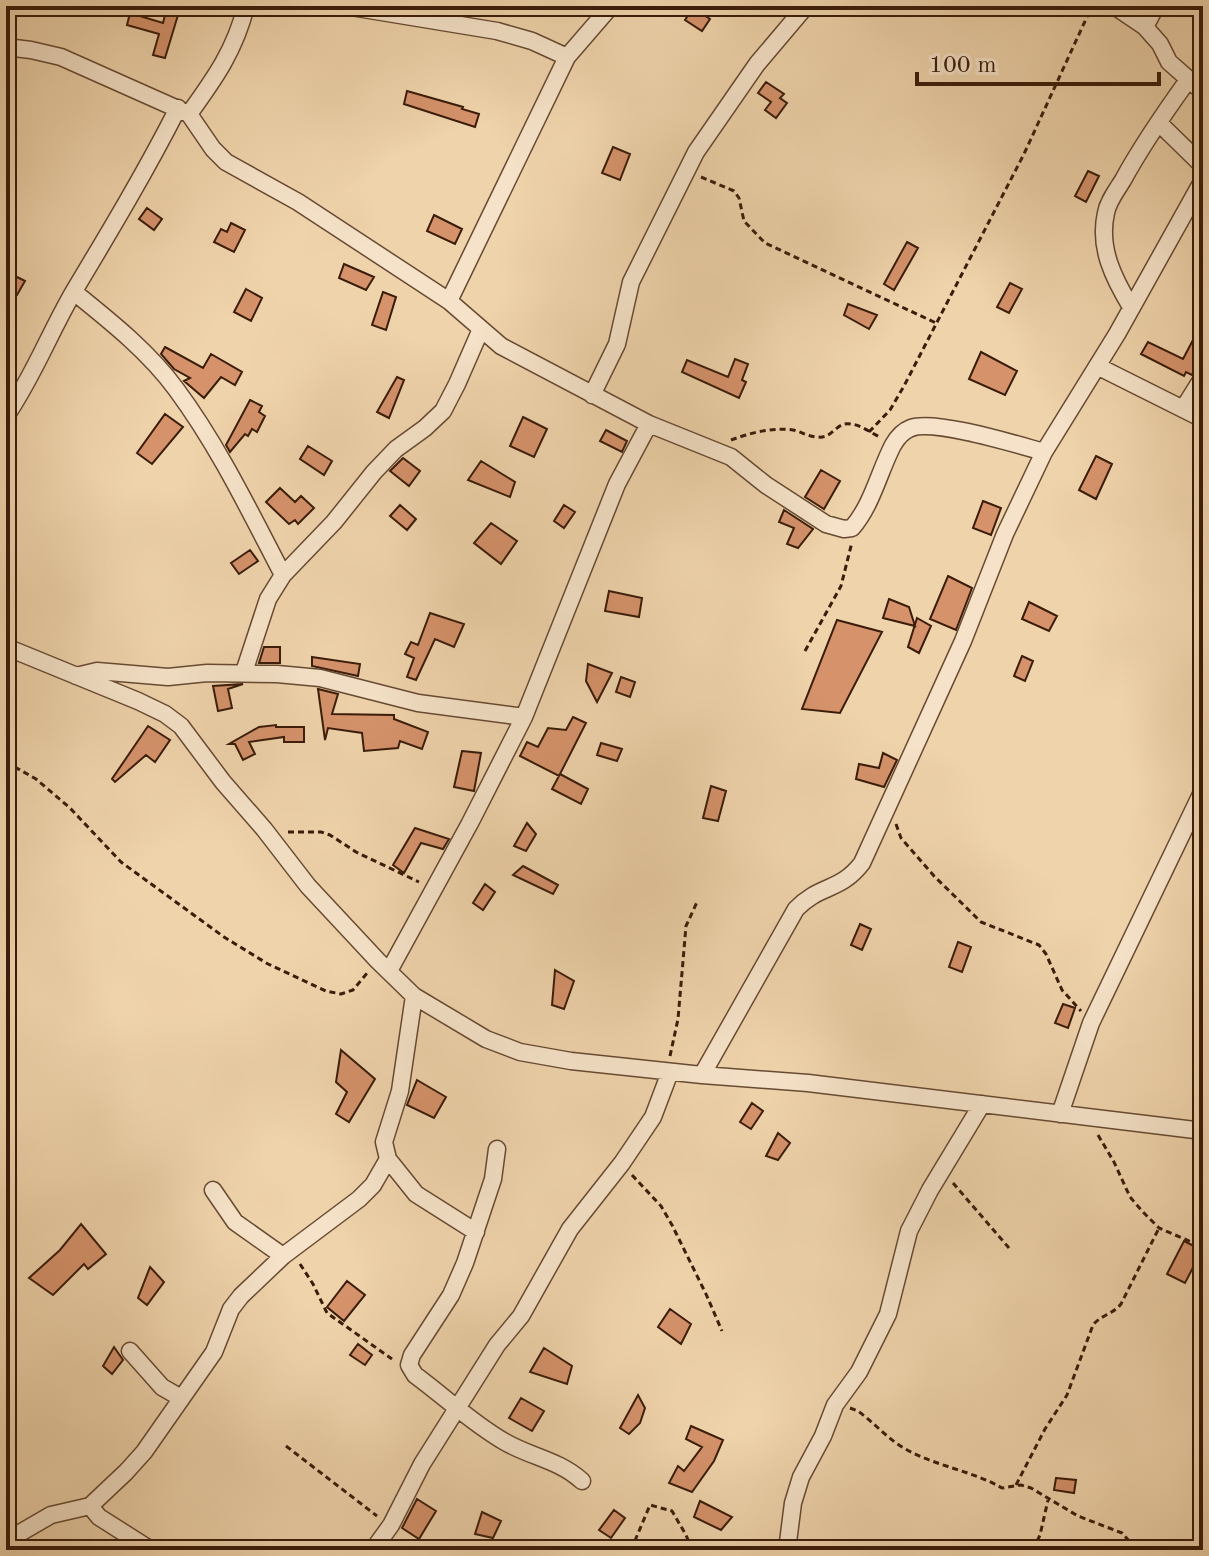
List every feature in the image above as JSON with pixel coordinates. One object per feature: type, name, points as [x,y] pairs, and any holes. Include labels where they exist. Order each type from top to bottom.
[{"type":"street","points":[[6,416],[74,292],[184,111],[225,62],[236,40],[246,6]]},
{"type":"street","points":[[449,301],[567,57],[611,6]]},
{"type":"street","points":[[592,395],[617,344],[631,282],[696,152],[750,74],[806,6]]},
{"type":"street","points":[[1114,6],[1145,27],[1160,44],[1169,62],[1203,92]]},
{"type":"street","points":[[1145,27],[1156,6]]},
{"type":"street","points":[[353,7],[497,31],[532,41],[567,57]]},
{"type":"street","points":[[6,47],[61,57],[184,111],[226,162],[298,202],[449,301],[513,353],[649,424],[731,457],[766,485],[826,524],[852,528],[864,512],[895,442],[910,428],[923,426],[1002,440],[1044,452]]},
{"type":"street","points":[[1131,307],[1112,276],[1104,238],[1106,212],[1130,166],[1188,80]]},
{"type":"street","points":[[1159,123],[1203,166]]},
{"type":"street","points":[[702,1075],[796,909],[807,898],[852,876],[862,863],[963,641],[1005,534],[1044,452],[1203,180]]},
{"type":"street","points":[[74,292],[132,342],[175,388],[245,497],[283,575]]},
{"type":"street","points":[[244,672],[268,599],[283,575],[334,522],[366,480],[396,449],[443,411],[481,329]]},
{"type":"street","points":[[1097,366],[1203,419]]},
{"type":"street","points":[[1183,409],[1203,377]]},
{"type":"street","points":[[384,966],[434,890],[524,717],[617,484],[649,424]]},
{"type":"street","points":[[6,647],[138,701],[181,726],[308,886],[384,966],[414,996],[486,1039],[520,1052],[668,1072],[808,1083],[1203,1131]]},
{"type":"street","points":[[76,676],[97,671],[168,677],[244,672],[320,678],[418,703],[524,717]]},
{"type":"street","points":[[1060,1114],[1091,1023],[1203,790]]},
{"type":"street","points":[[414,996],[400,1091],[384,1142],[388,1159],[416,1194],[476,1232]]},
{"type":"street","points":[[373,1550],[391,1525],[422,1464],[497,1345],[521,1316],[570,1229],[622,1163],[653,1117],[661,1101],[668,1072]]},
{"type":"street","points":[[787,1550],[796,1493],[835,1405],[859,1372],[888,1314],[909,1231],[982,1104]]},
{"type":"street","points":[[497,1149],[497,1165],[476,1232],[451,1295],[412,1355],[409,1365],[411,1371],[486,1430],[508,1444],[563,1467],[582,1481]]},
{"type":"street","points":[[6,1541],[51,1515],[90,1506],[144,1452],[214,1352],[231,1309],[260,1276],[373,1185],[388,1159]]},
{"type":"street","points":[[213,1190],[235,1222],[283,1256]]},
{"type":"street","points":[[130,1351],[162,1387],[181,1398]]},
{"type":"street","points":[[90,1506],[99,1517],[151,1550]]},
{"type":"path","points":[[869,432],[897,398],[1048,106],[1092,6]]},
{"type":"path","points":[[686,171],[734,191],[739,198],[744,221],[754,235],[765,243],[936,323]]},
{"type":"path","points":[[711,448],[757,432],[777,430],[827,437],[841,424],[849,423],[895,442]]},
{"type":"path","points":[[805,651],[841,586],[852,547],[852,528]]},
{"type":"path","points":[[6,762],[36,779],[62,801],[121,862],[224,937],[268,964],[326,991],[341,994],[353,990],[384,966]]},
{"type":"path","points":[[893,797],[894,821],[901,838],[934,876],[981,922],[1039,945],[1062,990],[1091,1023]]},
{"type":"path","points":[[264,829],[321,832],[338,838],[356,852],[434,890]]},
{"type":"path","points":[[668,1072],[678,1019],[686,926],[698,900]]},
{"type":"path","points":[[1089,1118],[1130,1197],[1159,1228],[1203,1247]]},
{"type":"path","points":[[622,1163],[661,1206],[722,1331]]},
{"type":"path","points":[[941,1173],[958,1188],[1009,1248]]},
{"type":"path","points":[[1016,1485],[1067,1395],[1093,1325],[1116,1311],[1121,1304],[1159,1228]]},
{"type":"path","points":[[300,1245],[298,1262],[327,1313],[411,1371]]},
{"type":"path","points":[[835,1405],[858,1411],[902,1447],[913,1452],[1002,1488],[1016,1485],[1031,1488],[1078,1516],[1122,1533],[1137,1550]]},
{"type":"path","points":[[286,1446],[391,1525]]},
{"type":"path","points":[[1033,1550],[1040,1535],[1048,1499]]},
{"type":"path","points":[[631,1550],[650,1505],[672,1511],[692,1550]]},
{"type":"building","points":[[693,8],[710,19],[702,31],[685,20]]},
{"type":"building","points":[[166,11],[178,15],[165,58],[153,55],[159,34],[127,25],[130,13],[163,23]]},
{"type":"building","points":[[766,82],[784,94],[780,98],[787,103],[776,118],[765,110],[771,102],[758,93]]},
{"type":"building","points":[[407,91],[479,114],[475,127],[404,104]]},
{"type":"building","points":[[613,147],[630,154],[620,180],[602,173]]},
{"type":"building","points":[[1088,171],[1099,176],[1086,202],[1075,196]]},
{"type":"building","points":[[147,208],[162,219],[154,230],[139,219]]},
{"type":"building","points":[[434,215],[462,229],[455,244],[427,231]]},
{"type":"building","points":[[231,223],[245,230],[234,252],[214,242],[221,229],[227,232]]},
{"type":"building","points":[[907,242],[918,248],[894,290],[884,284]]},
{"type":"building","points":[[344,264],[374,277],[366,290],[339,278]]},
{"type":"building","points":[[13,275],[25,281],[17,295],[6,290]]},
{"type":"building","points":[[1010,283],[1022,289],[1009,313],[997,307]]},
{"type":"building","points":[[246,289],[262,298],[251,321],[234,312]]},
{"type":"building","points":[[383,292],[396,297],[386,330],[372,325]]},
{"type":"building","points":[[848,304],[877,315],[869,329],[844,315]]},
{"type":"building","points":[[1193,340],[1203,346],[1203,366],[1192,375],[1186,372],[1184,376],[1141,354],[1148,342],[1183,359]]},
{"type":"building","points":[[165,347],[203,368],[211,354],[242,372],[235,385],[221,377],[204,398],[184,381],[190,378],[174,369],[161,354]]},
{"type":"building","points":[[981,352],[1017,371],[1005,395],[969,379]]},
{"type":"building","points":[[735,359],[748,364],[742,380],[746,382],[739,398],[682,372],[687,360],[728,377]]},
{"type":"building","points":[[397,377],[404,380],[389,418],[377,412]]},
{"type":"building","points":[[250,400],[262,406],[259,412],[265,416],[257,432],[252,429],[248,436],[245,434],[230,452],[226,445]]},
{"type":"building","points":[[165,414],[183,427],[152,464],[137,453]]},
{"type":"building","points":[[523,417],[547,429],[534,457],[510,446]]},
{"type":"building","points":[[606,430],[627,441],[622,452],[600,441]]},
{"type":"building","points":[[308,446],[332,461],[324,475],[300,459]]},
{"type":"building","points":[[1096,456],[1112,464],[1096,499],[1079,490]]},
{"type":"building","points":[[403,458],[420,471],[409,486],[390,471]]},
{"type":"building","points":[[481,461],[515,482],[510,497],[468,480]]},
{"type":"building","points":[[821,470],[840,481],[824,509],[805,497]]},
{"type":"building","points":[[280,488],[295,502],[301,496],[314,508],[298,524],[295,520],[289,524],[266,502]]},
{"type":"building","points":[[983,501],[1001,508],[991,535],[973,528]]},
{"type":"building","points":[[400,505],[416,519],[407,530],[390,516]]},
{"type":"building","points":[[564,505],[575,512],[564,528],[554,521]]},
{"type":"building","points":[[784,510],[813,529],[798,548],[787,544],[794,528],[779,522]]},
{"type":"building","points":[[491,523],[517,541],[501,564],[474,543]]},
{"type":"building","points":[[250,550],[258,561],[239,574],[231,563]]},
{"type":"building","points":[[948,576],[972,588],[956,630],[930,619]]},
{"type":"building","points":[[609,591],[642,598],[639,617],[605,611]]},
{"type":"building","points":[[889,599],[909,607],[915,626],[883,618]]},
{"type":"building","points":[[1029,602],[1057,616],[1049,631],[1022,619]]},
{"type":"building","points":[[430,613],[464,624],[454,647],[435,639],[416,680],[407,677],[414,658],[405,654],[411,642],[418,645]]},
{"type":"building","points":[[917,618],[931,626],[919,653],[908,647]]},
{"type":"building","points":[[837,620],[882,632],[840,713],[802,709]]},
{"type":"building","points":[[264,647],[280,647],[280,663],[259,663]]},
{"type":"building","points":[[1022,656],[1033,661],[1025,681],[1014,676]]},
{"type":"building","points":[[312,657],[360,664],[358,676],[312,666]]},
{"type":"building","points":[[588,664],[612,673],[597,702],[586,681]]},
{"type":"building","points":[[621,677],[635,682],[630,697],[616,692]]},
{"type":"building","points":[[243,684],[228,689],[232,708],[218,711],[213,686]]},
{"type":"building","points":[[318,689],[338,694],[332,714],[394,715],[394,719],[428,732],[422,749],[400,741],[398,748],[364,751],[362,733],[328,728],[325,740]]},
{"type":"building","points":[[573,717],[586,723],[559,776],[520,756],[527,742],[538,747],[548,728],[566,730]]},
{"type":"building","points":[[148,726],[170,740],[155,762],[146,755],[115,782],[112,779]]},
{"type":"building","points":[[259,727],[304,727],[304,742],[284,742],[284,737],[249,742],[255,754],[243,760],[235,744],[229,744]]},
{"type":"building","points":[[601,743],[622,749],[617,761],[597,755]]},
{"type":"building","points":[[462,751],[481,753],[474,791],[454,787]]},
{"type":"building","points":[[883,753],[897,760],[884,787],[856,779],[859,764],[879,768]]},
{"type":"building","points":[[560,774],[588,789],[581,804],[552,789]]},
{"type":"building","points":[[711,786],[726,791],[718,821],[703,818]]},
{"type":"building","points":[[527,823],[536,834],[526,851],[514,846]]},
{"type":"building","points":[[415,828],[449,839],[443,849],[421,843],[404,873],[393,865]]},
{"type":"building","points":[[523,866],[558,885],[553,894],[513,875]]},
{"type":"building","points":[[485,884],[495,892],[483,910],[473,903]]},
{"type":"building","points":[[860,924],[871,929],[862,950],[851,945]]},
{"type":"building","points":[[958,942],[971,947],[962,972],[949,967]]},
{"type":"building","points":[[555,970],[574,981],[564,1009],[552,1005]]},
{"type":"building","points":[[1063,1004],[1075,1008],[1068,1028],[1055,1023]]},
{"type":"building","points":[[341,1050],[375,1079],[349,1122],[336,1114],[347,1092],[336,1082]]},
{"type":"building","points":[[417,1080],[446,1097],[434,1118],[407,1105]]},
{"type":"building","points":[[752,1103],[763,1111],[751,1129],[740,1122]]},
{"type":"building","points":[[778,1133],[790,1143],[778,1160],[766,1156]]},
{"type":"building","points":[[81,1224],[106,1254],[88,1269],[84,1264],[53,1295],[29,1278],[60,1250]]},
{"type":"building","points":[[1184,1241],[1202,1250],[1185,1283],[1167,1274]]},
{"type":"building","points":[[150,1267],[164,1282],[147,1305],[138,1298]]},
{"type":"building","points":[[347,1281],[365,1295],[344,1321],[327,1307]]},
{"type":"building","points":[[670,1309],[691,1324],[681,1344],[658,1327]]},
{"type":"building","points":[[358,1344],[372,1355],[365,1365],[350,1355]]},
{"type":"building","points":[[114,1347],[123,1360],[112,1374],[103,1366]]},
{"type":"building","points":[[544,1348],[572,1366],[567,1384],[530,1372]]},
{"type":"building","points":[[638,1395],[645,1408],[640,1423],[629,1434],[620,1428]]},
{"type":"building","points":[[521,1398],[544,1411],[532,1431],[509,1418]]},
{"type":"building","points":[[691,1426],[723,1440],[714,1461],[692,1492],[669,1483],[678,1466],[684,1471],[702,1447],[686,1439]]},
{"type":"building","points":[[1056,1478],[1076,1480],[1074,1493],[1054,1490]]},
{"type":"building","points":[[417,1499],[436,1511],[419,1539],[402,1528]]},
{"type":"building","points":[[700,1501],[732,1517],[721,1530],[694,1517]]},
{"type":"building","points":[[614,1510],[625,1518],[611,1538],[599,1530]]},
{"type":"building","points":[[482,1512],[501,1521],[493,1538],[475,1534]]}]
